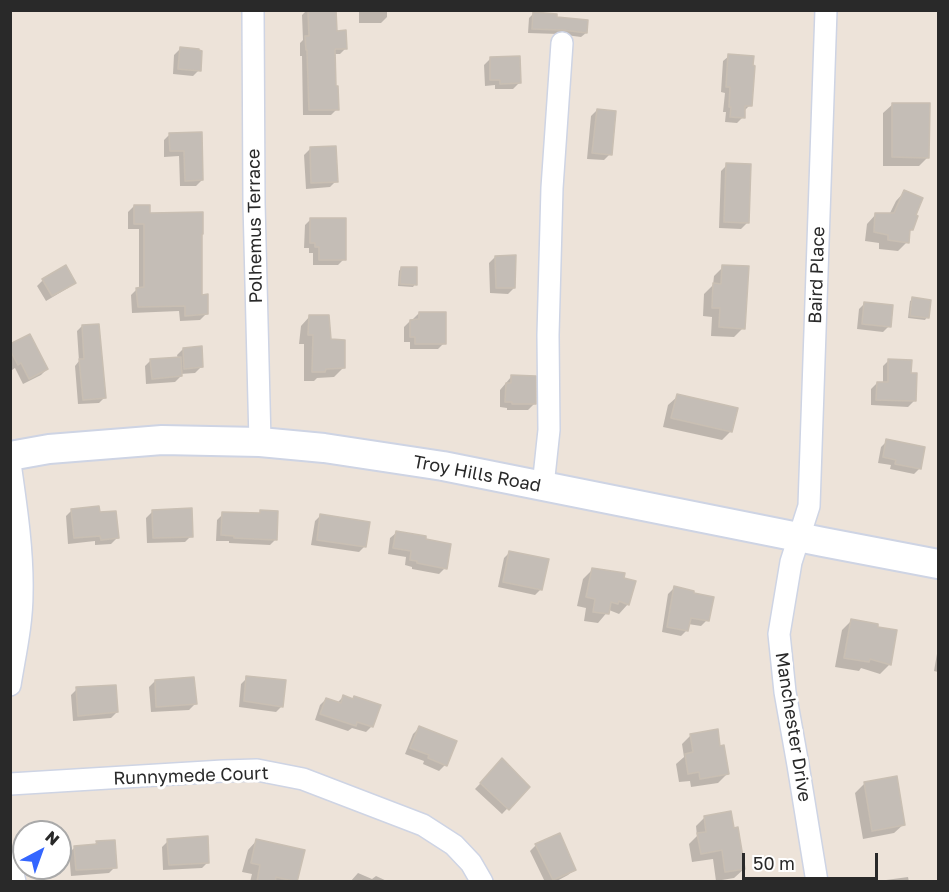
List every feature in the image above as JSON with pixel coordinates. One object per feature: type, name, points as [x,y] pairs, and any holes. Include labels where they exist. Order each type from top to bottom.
[{"type":"main road","name":"Troy Hills Road","points":[[10,456],[49,449],[162,440],[260,442],[324,448],[442,466],[939,564]]},
{"type":"street","name":"Polhemus Terrace","points":[[253,10],[254,203],[260,442]]},
{"type":"street","name":"Baird Place","points":[[799,538],[809,506],[826,10]]},
{"type":"street","points":[[543,486],[549,430],[548,335],[552,189],[562,43]]},
{"type":"street","points":[[10,463],[18,521],[22,591],[21,619],[10,685]]},
{"type":"street","name":"Manchester Drive","points":[[799,538],[791,562],[779,634],[785,692],[817,882]]},
{"type":"street","name":"Runnymede Court","points":[[10,784],[234,770],[257,770],[281,774],[314,783],[434,830],[454,845],[471,863],[482,882]]},
{"type":"street","points":[[10,861],[15,882]]},
{"type":"building","points":[[308,10],[336,10],[337,31],[346,30],[347,49],[335,49],[339,110],[309,110],[305,36],[309,36]]},
{"type":"building","points":[[533,12],[588,20],[587,33],[532,29]]},
{"type":"building","points":[[180,47],[202,51],[201,71],[178,69]]},
{"type":"building","points":[[728,54],[754,56],[752,106],[745,106],[745,118],[730,117],[730,87],[726,87]]},
{"type":"building","points":[[520,56],[521,83],[500,84],[500,80],[490,80],[490,57]]},
{"type":"building","points":[[892,103],[930,103],[929,158],[892,157]]},
{"type":"building","points":[[597,109],[616,111],[612,155],[592,153]]},
{"type":"building","points":[[202,132],[203,180],[185,181],[184,151],[170,151],[169,133]]},
{"type":"building","points":[[336,146],[338,182],[311,183],[310,147]]},
{"type":"building","points":[[726,163],[751,164],[749,223],[724,222]]},
{"type":"building","points":[[904,190],[923,198],[913,230],[910,230],[909,243],[888,240],[888,235],[874,232],[875,213],[894,213]]},
{"type":"building","points":[[134,205],[150,205],[150,213],[203,212],[202,295],[208,294],[208,314],[185,316],[185,306],[138,307],[136,288],[144,287],[144,224],[134,224]]},
{"type":"building","points":[[310,218],[346,218],[346,260],[319,260],[319,247],[315,247],[315,243],[310,243]]},
{"type":"building","points":[[516,255],[515,288],[496,288],[495,256]]},
{"type":"building","points":[[66,265],[76,283],[52,296],[42,279]]},
{"type":"building","points":[[722,265],[749,266],[745,329],[719,327],[720,308],[712,308],[713,283],[721,284]]},
{"type":"building","points":[[401,267],[417,267],[417,285],[400,284]]},
{"type":"building","points":[[912,297],[931,300],[929,318],[910,316]]},
{"type":"building","points":[[864,302],[893,305],[891,327],[862,324]]},
{"type":"building","points":[[419,312],[446,312],[446,344],[415,344],[415,337],[410,337],[410,320],[419,319]]},
{"type":"building","points":[[309,315],[329,315],[331,339],[345,340],[345,368],[312,372],[313,335],[308,335]]},
{"type":"building","points":[[99,324],[106,398],[83,400],[79,359],[84,359],[82,325]]},
{"type":"building","points":[[30,334],[48,369],[29,379],[21,363],[18,365],[10,350],[10,344]]},
{"type":"building","points":[[202,346],[203,367],[184,369],[183,348]]},
{"type":"building","points":[[181,357],[182,376],[152,379],[150,359]]},
{"type":"building","points":[[888,359],[912,360],[911,373],[917,373],[916,401],[876,400],[877,382],[888,382]]},
{"type":"building","points":[[511,375],[536,376],[536,404],[505,402],[506,383],[511,383]]},
{"type":"building","points":[[677,394],[738,408],[732,432],[671,418]]},
{"type":"building","points":[[886,439],[925,447],[921,469],[895,464],[896,460],[883,457]]},
{"type":"building","points":[[99,506],[100,512],[116,511],[119,538],[101,540],[100,536],[74,538],[71,509]]},
{"type":"building","points":[[192,508],[193,537],[153,538],[152,510]]},
{"type":"building","points":[[260,510],[278,511],[277,540],[234,538],[234,536],[221,535],[222,512],[260,513]]},
{"type":"building","points":[[320,514],[370,522],[366,547],[317,540]]},
{"type":"building","points":[[396,531],[426,536],[426,539],[451,544],[447,569],[417,563],[417,561],[410,560],[411,551],[393,548]]},
{"type":"building","points":[[509,551],[549,559],[542,590],[503,582]]},
{"type":"building","points":[[592,568],[625,573],[624,578],[636,581],[629,605],[619,601],[618,604],[611,602],[609,614],[593,612],[595,599],[586,597]]},
{"type":"building","points":[[674,586],[714,597],[709,621],[691,618],[688,631],[667,627]]},
{"type":"building","points":[[851,619],[897,630],[891,665],[870,659],[869,662],[844,658]]},
{"type":"building","points":[[246,676],[286,680],[283,707],[244,701]]},
{"type":"building","points":[[194,677],[197,704],[156,707],[155,680]]},
{"type":"building","points":[[116,685],[118,712],[78,716],[76,687]]},
{"type":"building","points":[[343,695],[353,699],[354,696],[381,705],[373,727],[357,722],[356,726],[320,714],[326,698],[341,703]]},
{"type":"building","points":[[419,726],[457,741],[447,766],[428,758],[429,755],[410,748]]},
{"type":"building","points":[[718,729],[720,746],[724,745],[729,774],[700,779],[699,772],[688,774],[685,754],[693,752],[690,734]]},
{"type":"building","points":[[502,758],[530,787],[509,810],[480,783]]},
{"type":"building","points":[[897,776],[905,825],[872,831],[864,782]]},
{"type":"building","points":[[731,811],[734,828],[738,827],[745,869],[725,872],[722,850],[701,854],[697,833],[706,832],[704,816]]},
{"type":"building","points":[[560,833],[576,870],[553,880],[535,844]]},
{"type":"building","points":[[208,836],[209,863],[169,865],[167,839]]},
{"type":"building","points":[[256,839],[305,850],[297,882],[276,877],[275,882],[257,882],[260,865],[251,863]]},
{"type":"building","points":[[115,840],[117,868],[76,870],[74,846]]}]
